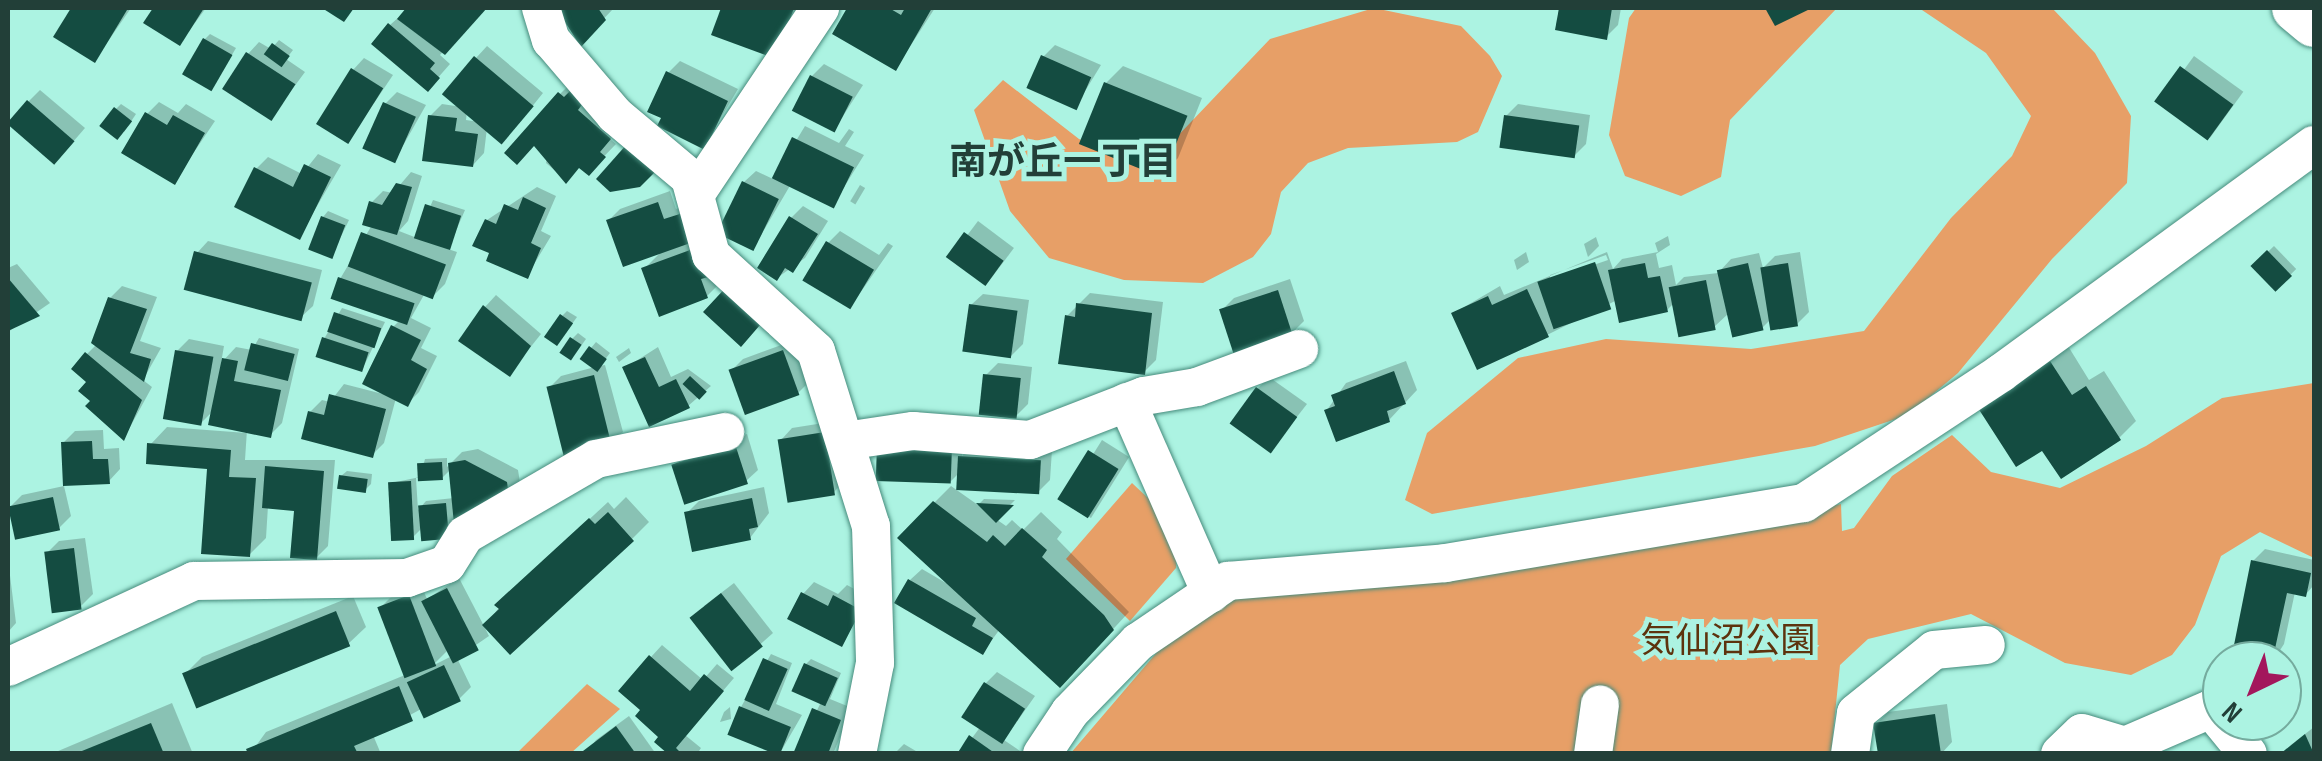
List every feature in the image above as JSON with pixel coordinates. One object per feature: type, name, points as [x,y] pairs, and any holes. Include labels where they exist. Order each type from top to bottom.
[{"type":"street","points":[[541,8],[551,40],[615,115],[690,178],[711,255],[816,351],[872,526],[875,663],[857,754]]},
{"type":"street","points":[[695,195],[820,8]]},
{"type":"street","points":[[2296,8],[2314,23]]},
{"type":"street","points":[[1042,754],[1070,712],[1138,642],[1228,581],[1445,564],[1804,503],[2001,373],[2314,146]]},
{"type":"street","points":[[844,441],[913,431],[1030,440],[1127,402],[1198,388],[1300,349]]},
{"type":"street","points":[[1127,402],[1210,593]]},
{"type":"street","points":[[8,666],[194,581],[407,578],[447,564],[465,535],[596,460],[725,432]]},
{"type":"street","points":[[1850,754],[1856,712],[1934,650],[1986,645]]},
{"type":"street","points":[[1593,754],[1600,704]]},
{"type":"street","points":[[2060,754],[2082,733],[2124,746],[2211,709],[2248,754]]},
{"type":"green space","points":[[1374,8],[1461,26],[1490,56],[1502,76],[1478,132],[1457,142],[1348,148],[1308,163],[1281,192],[1271,234],[1253,257],[1203,283],[1124,280],[1049,258],[1010,211],[974,110],[1003,80],[1079,139],[1130,159],[1170,144],[1270,39]]},
{"type":"green space","points":[[1636,8],[1837,8],[1730,120],[1721,177],[1681,196],[1625,176],[1609,135],[1629,18]]},
{"type":"green space","points":[[1919,8],[2052,8],[2095,53],[2131,116],[2127,183],[2052,259],[1958,373],[1908,415],[1815,446],[1432,514],[1405,500],[1427,433],[1518,358],[1606,339],[1751,349],[1864,331],[1951,218],[2012,156],[2031,116],[1986,53]]},
{"type":"green space","name":"気仙沼公園","points":[[2314,383],[2314,558],[2260,532],[2221,556],[2195,625],[2172,655],[2131,675],[2065,663],[1971,614],[1868,639],[1840,665],[1831,753],[1070,754],[1158,651],[1237,594],[1679,539],[1841,504],[1842,531],[1854,528],[1892,476],[1952,435],[1991,472],[2060,488],[2146,446],[2222,398]]},
{"type":"green space","points":[[1132,483],[1164,513],[1177,550],[1176,568],[1130,621],[1066,559]]},
{"type":"green space","points":[[587,684],[620,709],[571,753],[517,753]]},
{"type":"building","points":[[71,8],[127,10],[95,63],[53,37]]},
{"type":"building","points":[[153,8],[204,8],[180,46],[143,23]]},
{"type":"building","points":[[322,8],[354,8],[344,22]]},
{"type":"building","points":[[406,8],[487,8],[445,55],[397,19]]},
{"type":"building","points":[[556,8],[598,8],[606,20],[581,47]]},
{"type":"building","points":[[721,8],[794,8],[776,59],[711,35]]},
{"type":"building","points":[[847,8],[889,8],[901,15],[905,8],[932,8],[896,71],[832,34]]},
{"type":"building","points":[[1559,8],[1612,8],[1607,40],[1555,30]]},
{"type":"building","points":[[1765,8],[1812,8],[1775,26]]},
{"type":"building","points":[[388,23],[435,63],[430,69],[440,78],[428,92],[371,44]]},
{"type":"building","points":[[203,38],[232,55],[211,91],[182,74]]},
{"type":"building","points":[[272,43],[290,56],[282,67],[264,54]]},
{"type":"building","points":[[246,52],[295,84],[272,121],[222,89]]},
{"type":"building","points":[[1041,55],[1091,77],[1077,110],[1026,88]]},
{"type":"building","points":[[474,56],[534,106],[502,144],[442,94]]},
{"type":"building","points":[[2180,66],[2233,105],[2208,140],[2154,102]]},
{"type":"building","points":[[351,68],[383,88],[348,144],[316,124]]},
{"type":"building","points":[[666,71],[728,101],[705,150],[657,126],[661,118],[647,112]]},
{"type":"building","points":[[810,75],[853,97],[835,132],[792,111]]},
{"type":"building","points":[[1104,82],[1187,116],[1162,178],[1079,144]]},
{"type":"building","points":[[571,90],[584,102],[578,110],[611,139],[600,152],[606,157],[589,176],[579,168],[566,184],[534,146],[517,165],[504,153],[558,92],[564,97]]},
{"type":"building","points":[[27,100],[75,141],[54,165],[8,125]]},
{"type":"building","points":[[383,102],[416,117],[395,163],[362,149]]},
{"type":"building","points":[[114,107],[132,121],[117,140],[99,126]]},
{"type":"building","points":[[145,112],[167,125],[173,115],[205,133],[175,185],[121,153]]},
{"type":"building","points":[[428,115],[457,118],[455,131],[478,134],[473,167],[422,161]]},
{"type":"building","points":[[1504,115],[1579,126],[1575,158],[1499,148]]},
{"type":"building","points":[[792,137],[854,167],[834,209],[772,178]]},
{"type":"building","points":[[627,144],[656,171],[640,187],[610,192],[596,179]]},
{"type":"building","points":[[304,164],[331,177],[300,240],[234,207],[254,167],[293,187]]},
{"type":"building","points":[[742,181],[779,199],[753,251],[717,233]]},
{"type":"building","points":[[396,183],[412,187],[397,235],[362,225],[369,201],[382,205]]},
{"type":"building","points":[[523,197],[546,208],[531,243],[541,248],[528,279],[486,261],[489,253],[472,246],[485,219],[496,224],[504,204],[518,210]]},
{"type":"building","points":[[658,202],[664,219],[686,212],[696,241],[623,267],[606,220]]},
{"type":"building","points":[[425,204],[461,216],[450,250],[414,238]]},
{"type":"building","points":[[321,216],[345,225],[332,259],[308,250]]},
{"type":"building","points":[[789,216],[818,234],[793,273],[785,268],[777,281],[757,268]]},
{"type":"building","points":[[361,232],[446,265],[433,299],[348,267]]},
{"type":"building","points":[[964,232],[1004,261],[985,286],[946,257]]},
{"type":"building","points":[[826,241],[874,270],[850,309],[802,280]]},
{"type":"building","points":[[701,246],[712,276],[701,279],[708,298],[659,317],[641,268]]},
{"type":"building","points":[[2267,250],[2292,276],[2275,292],[2250,266]]},
{"type":"building","points":[[194,251],[312,283],[301,321],[184,290]]},
{"type":"building","points":[[1595,262],[1611,309],[1554,329],[1537,282]]},
{"type":"building","points":[[1645,263],[1648,278],[1660,276],[1668,312],[1619,323],[1608,270]]},
{"type":"building","points":[[1748,263],[1764,330],[1732,337],[1717,270]]},
{"type":"building","points":[[1788,263],[1798,326],[1770,331],[1760,267]]},
{"type":"building","points":[[338,277],[415,303],[407,325],[331,299]]},
{"type":"building","points":[[8,278],[40,316],[8,331]]},
{"type":"building","points":[[1706,280],[1716,330],[1678,337],[1669,287]]},
{"type":"building","points":[[730,283],[776,325],[769,334],[760,325],[741,347],[703,312]]},
{"type":"building","points":[[1527,289],[1549,337],[1477,370],[1451,313],[1488,296],[1492,305]]},
{"type":"building","points":[[1278,290],[1293,335],[1234,354],[1219,309]]},
{"type":"building","points":[[108,297],[147,309],[130,353],[151,359],[144,382],[91,343]]},
{"type":"building","points":[[1076,303],[1152,313],[1145,375],[1058,364],[1065,315],[1075,317]]},
{"type":"building","points":[[969,304],[1018,311],[1011,358],[962,352]]},
{"type":"building","points":[[483,305],[531,346],[510,377],[458,341]]},
{"type":"building","points":[[334,312],[381,328],[374,348],[327,332]]},
{"type":"building","points":[[560,314],[573,323],[557,346],[544,337]]},
{"type":"building","points":[[391,325],[421,340],[411,360],[427,369],[408,407],[362,384]]},
{"type":"building","points":[[322,337],[369,352],[362,372],[316,357]]},
{"type":"building","points":[[570,337],[582,345],[571,361],[559,353]]},
{"type":"building","points":[[251,343],[295,354],[288,381],[244,370]]},
{"type":"building","points":[[589,346],[607,359],[597,372],[580,359]]},
{"type":"building","points":[[175,350],[213,357],[201,426],[163,419]]},
{"type":"building","points":[[783,350],[799,395],[745,415],[728,370]]},
{"type":"building","points":[[85,352],[142,400],[124,441],[85,406],[90,401],[78,391],[86,382],[71,369]]},
{"type":"building","points":[[645,357],[659,387],[676,379],[690,408],[649,427],[622,367]]},
{"type":"building","points":[[222,358],[238,361],[234,381],[281,390],[271,438],[208,425]]},
{"type":"building","points":[[2050,361],[2072,395],[2086,386],[2121,440],[2061,479],[2042,451],[2016,467],[1978,408]]},
{"type":"building","points":[[1394,371],[1406,404],[1387,411],[1390,422],[1336,442],[1324,410],[1335,406],[1331,395]]},
{"type":"building","points":[[983,374],[1021,378],[1017,419],[979,415]]},
{"type":"building","points":[[594,375],[612,446],[564,458],[546,387]]},
{"type":"building","points":[[690,376],[707,392],[699,400],[682,384]]},
{"type":"building","points":[[1256,387],[1297,417],[1271,453],[1230,423]]},
{"type":"building","points":[[329,394],[386,409],[373,458],[301,439],[308,411],[324,415]]},
{"type":"building","points":[[825,432],[835,495],[788,503],[778,440]]},
{"type":"building","points":[[92,441],[93,459],[108,459],[110,484],[63,486],[61,442]]},
{"type":"building","points":[[147,443],[231,450],[229,477],[256,478],[250,557],[201,554],[207,469],[146,464]]},
{"type":"building","points":[[735,444],[748,484],[684,505],[671,465]]},
{"type":"building","points":[[877,445],[952,448],[951,484],[876,481]]},
{"type":"building","points":[[1088,450],[1119,469],[1088,518],[1057,499]]},
{"type":"building","points":[[958,456],[1041,460],[1039,494],[956,490]]},
{"type":"building","points":[[465,460],[507,482],[510,503],[455,534],[448,463]]},
{"type":"building","points":[[442,462],[443,480],[418,481],[417,463]]},
{"type":"building","points":[[265,466],[324,471],[317,560],[290,558],[294,511],[262,508]]},
{"type":"building","points":[[339,475],[368,479],[366,493],[337,489]]},
{"type":"building","points":[[411,481],[414,540],[391,541],[388,482]]},
{"type":"building","points":[[53,497],[60,530],[15,540],[8,507]]},
{"type":"building","points":[[752,498],[758,527],[749,529],[751,540],[692,552],[684,512]]},
{"type":"building","points":[[933,501],[987,542],[993,535],[1005,546],[1022,528],[1047,550],[1042,557],[1104,615],[1114,630],[1060,688],[897,538]]},
{"type":"building","points":[[446,503],[449,539],[421,541],[418,505]]},
{"type":"building","points":[[976,503],[1014,505],[996,523]]},
{"type":"building","points":[[608,512],[634,541],[510,655],[482,625],[499,609],[494,605],[589,518],[595,524]]},
{"type":"building","points":[[74,548],[82,610],[52,613],[44,552]]},
{"type":"building","points":[[2251,560],[2311,573],[2306,597],[2287,593],[2277,641],[2235,641]]},
{"type":"building","points":[[908,579],[976,618],[972,626],[993,638],[983,655],[894,603]]},
{"type":"building","points":[[447,588],[479,650],[453,664],[421,601]]},
{"type":"building","points":[[801,592],[828,606],[833,595],[861,610],[842,647],[787,619]]},
{"type":"building","points":[[721,593],[763,647],[731,671],[689,618]]},
{"type":"building","points":[[409,595],[436,666],[404,678],[377,607]]},
{"type":"building","points":[[336,611],[350,646],[196,708],[182,673]]},
{"type":"building","points":[[649,655],[690,691],[704,674],[724,691],[676,748],[682,754],[668,754],[654,742],[658,737],[635,716],[640,710],[618,691]]},
{"type":"building","points":[[763,658],[788,669],[769,711],[744,700]]},
{"type":"building","points":[[804,663],[838,678],[825,706],[791,691]]},
{"type":"building","points":[[444,665],[461,701],[424,719],[407,682]]},
{"type":"building","points":[[984,682],[1025,709],[1002,744],[961,717]]},
{"type":"building","points":[[399,686],[413,721],[354,746],[358,754],[248,754],[246,749]]},
{"type":"building","points":[[739,706],[791,727],[780,754],[727,735]]},
{"type":"building","points":[[812,708],[841,720],[828,754],[793,754]]},
{"type":"building","points":[[1935,714],[1941,754],[1878,754],[1873,723]]},
{"type":"building","points":[[151,723],[164,754],[77,754],[77,753]]},
{"type":"building","points":[[616,726],[636,754],[579,754]]},
{"type":"building","points":[[2305,734],[2314,754],[2280,754],[2302,741]]},
{"type":"building","points":[[969,735],[996,754],[957,754]]},
{"type":"district","name":"南が丘一丁目","points":[[1063,163]]}]
